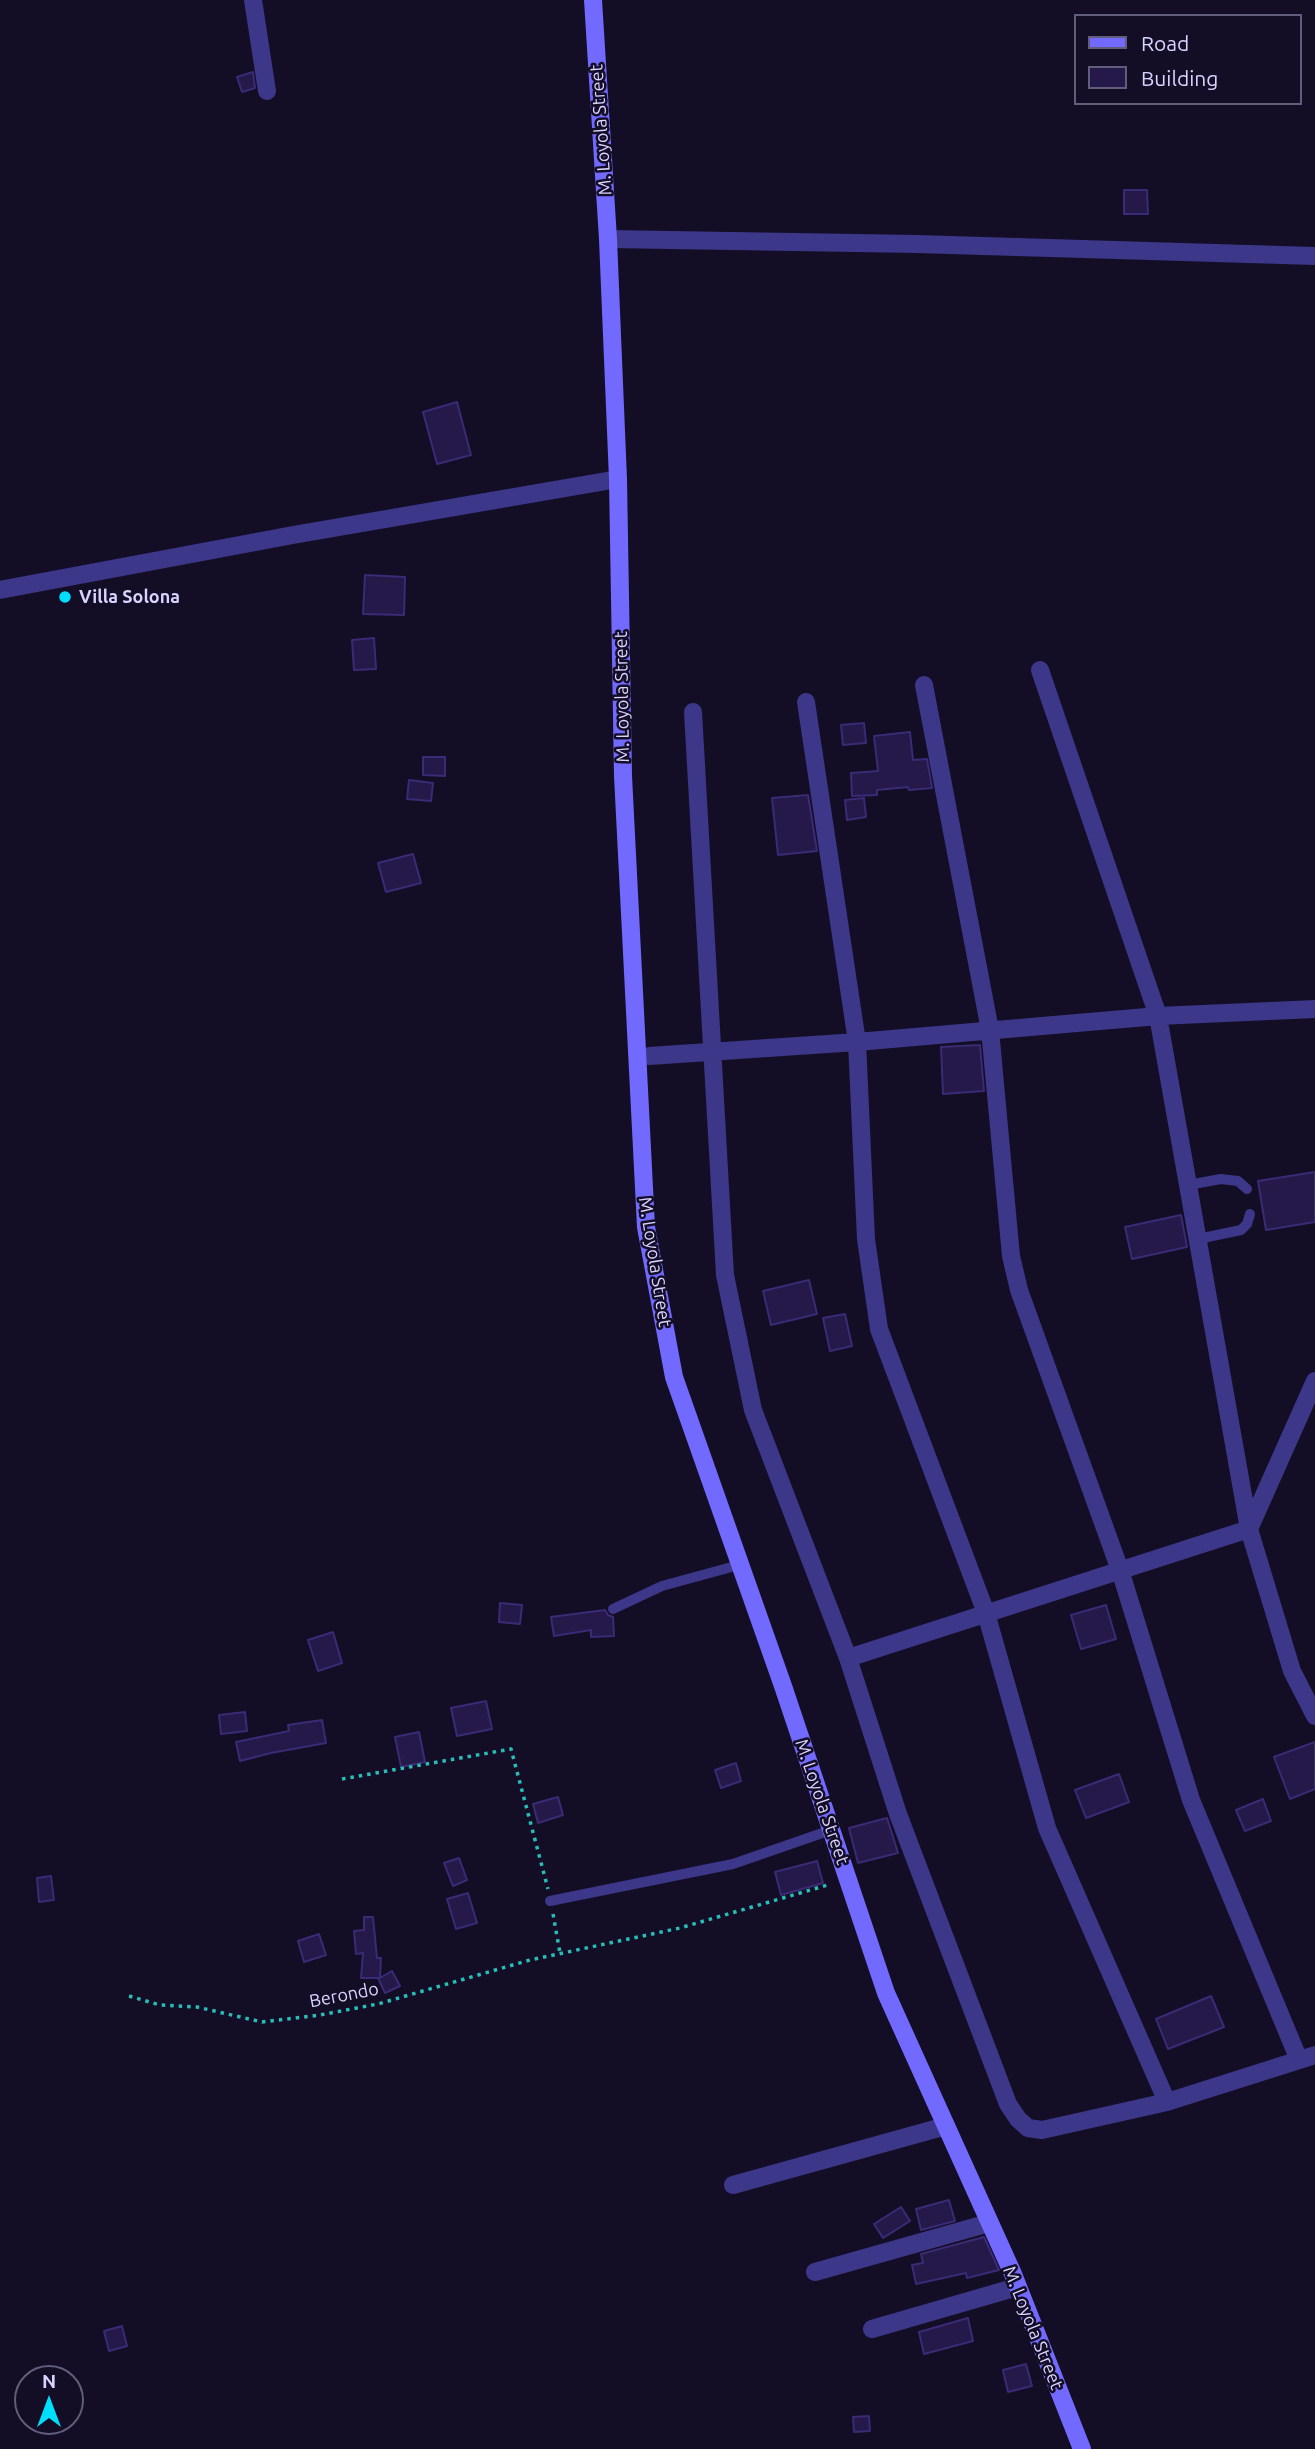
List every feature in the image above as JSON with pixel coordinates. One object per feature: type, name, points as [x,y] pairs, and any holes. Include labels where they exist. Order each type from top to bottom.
[{"type":"street","points":[[253,0],[267,90]]},
{"type":"street","name":"M. Loyola Street","points":[[593,0],[608,239],[618,479],[623,776],[646,1227],[674,1377],[886,1993],[1017,2287],[1082,2449]]},
{"type":"street","points":[[608,239],[917,244],[1315,256]]},
{"type":"street","points":[[0,590],[293,535],[618,479]]},
{"type":"street","points":[[1040,670],[1158,1016],[1250,1529],[1292,1671],[1315,1716]]},
{"type":"street","points":[[693,712],[726,1275],[753,1410],[848,1658],[898,1814],[1008,2104],[1028,2128],[1041,2130],[1167,2102],[1307,2057],[1191,1800],[1120,1570],[1018,1290],[1012,1256],[990,1030],[924,685]]},
{"type":"street","points":[[806,702],[857,1042],[866,1239],[879,1329],[986,1613],[1047,1828],[1167,2102]]},
{"type":"street","points":[[649,1056],[857,1042],[1158,1016],[1315,1009]]},
{"type":"street","points":[[848,1658],[1250,1529],[1315,1381]]},
{"type":"street","points":[[733,2185],[946,2126]]},
{"type":"street","points":[[815,2272],[989,2223]]},
{"type":"street","points":[[872,2329],[1017,2287]]},
{"type":"lane","points":[[1188,1185],[1221,1179],[1238,1181],[1247,1189]]},
{"type":"lane","points":[[1198,1240],[1241,1230],[1247,1224],[1250,1214]]},
{"type":"lane","points":[[613,1609],[662,1586],[739,1564]]},
{"type":"lane","points":[[550,1901],[733,1864],[831,1830]]},
{"type":"path","points":[[342,1779],[511,1749],[550,1901],[560,1953]]},
{"type":"path","name":"Berondo","points":[[129,1996],[160,2005],[197,2007],[262,2022],[320,2015],[378,2004],[560,1953],[680,1928],[848,1878]]},
{"type":"building","points":[[253,72],[255,88],[242,92],[237,77]]},
{"type":"building","points":[[1124,190],[1147,190],[1148,214],[1124,214]]},
{"type":"building","points":[[457,402],[471,455],[437,464],[423,412]]},
{"type":"building","points":[[365,575],[405,577],[404,615],[363,614]]},
{"type":"building","points":[[374,638],[376,669],[354,670],[352,640]]},
{"type":"building","points":[[864,723],[866,743],[843,745],[841,725]]},
{"type":"building","points":[[910,732],[913,760],[927,759],[932,788],[877,790],[877,795],[852,796],[851,773],[878,771],[874,736]]},
{"type":"building","points":[[423,757],[445,757],[445,776],[423,775]]},
{"type":"building","points":[[409,780],[433,783],[431,801],[407,799]]},
{"type":"building","points":[[808,795],[817,851],[778,855],[772,798]]},
{"type":"building","points":[[864,798],[866,817],[847,820],[845,800]]},
{"type":"building","points":[[413,854],[421,883],[386,892],[378,863]]},
{"type":"building","points":[[980,1045],[984,1091],[943,1094],[941,1047]]},
{"type":"building","points":[[1315,1172],[1315,1222],[1266,1230],[1258,1181]]},
{"type":"building","points":[[1181,1215],[1187,1247],[1132,1259],[1125,1227]]},
{"type":"building","points":[[809,1280],[817,1314],[771,1325],[763,1291]]},
{"type":"building","points":[[845,1314],[852,1346],[830,1351],[823,1318]]},
{"type":"building","points":[[500,1603],[522,1605],[520,1624],[499,1622]]},
{"type":"building","points":[[1106,1605],[1116,1639],[1081,1649],[1071,1615]]},
{"type":"building","points":[[605,1610],[613,1617],[614,1636],[591,1637],[591,1630],[554,1636],[551,1617]]},
{"type":"building","points":[[333,1632],[342,1663],[318,1671],[308,1640]]},
{"type":"building","points":[[486,1701],[492,1729],[457,1736],[451,1708]]},
{"type":"building","points":[[245,1712],[247,1731],[221,1734],[219,1715]]},
{"type":"building","points":[[322,1720],[326,1743],[240,1761],[236,1742],[289,1731],[288,1725]]},
{"type":"building","points":[[419,1732],[425,1762],[401,1767],[395,1737]]},
{"type":"building","points":[[1315,1742],[1315,1789],[1290,1799],[1274,1757]]},
{"type":"building","points":[[736,1763],[741,1781],[721,1788],[715,1770]]},
{"type":"building","points":[[1119,1774],[1129,1802],[1086,1818],[1075,1790]]},
{"type":"building","points":[[558,1797],[563,1815],[538,1823],[533,1804]]},
{"type":"building","points":[[1263,1799],[1271,1821],[1245,1831],[1236,1810]]},
{"type":"building","points":[[887,1818],[898,1853],[858,1863],[849,1828]]},
{"type":"building","points":[[459,1858],[467,1880],[453,1886],[444,1863]]},
{"type":"building","points":[[817,1861],[823,1883],[781,1895],[775,1872]]},
{"type":"building","points":[[51,1876],[54,1900],[39,1902],[37,1878]]},
{"type":"building","points":[[468,1893],[477,1923],[456,1929],[447,1899]]},
{"type":"building","points":[[364,1917],[373,1917],[377,1958],[381,1958],[380,1978],[392,1971],[400,1986],[385,1993],[378,1978],[361,1978],[363,1953],[356,1954],[354,1931],[364,1930]]},
{"type":"building","points":[[319,1934],[326,1955],[304,1962],[298,1941]]},
{"type":"building","points":[[1211,1996],[1224,2027],[1168,2049],[1156,2019]]},
{"type":"building","points":[[949,2200],[955,2221],[921,2230],[916,2209]]},
{"type":"building","points":[[901,2207],[910,2221],[883,2238],[874,2224]]},
{"type":"building","points":[[984,2237],[999,2270],[967,2278],[966,2273],[916,2284],[912,2265],[923,2263],[921,2254]]},
{"type":"building","points":[[968,2318],[973,2341],[924,2354],[919,2332]]},
{"type":"building","points":[[122,2326],[127,2346],[109,2351],[104,2331]]},
{"type":"building","points":[[1026,2364],[1032,2386],[1008,2392],[1003,2370]]},
{"type":"building","points":[[869,2416],[870,2431],[854,2432],[853,2417]]},
{"type":"place","name":"Villa Solona","points":[[65,597]]}]
